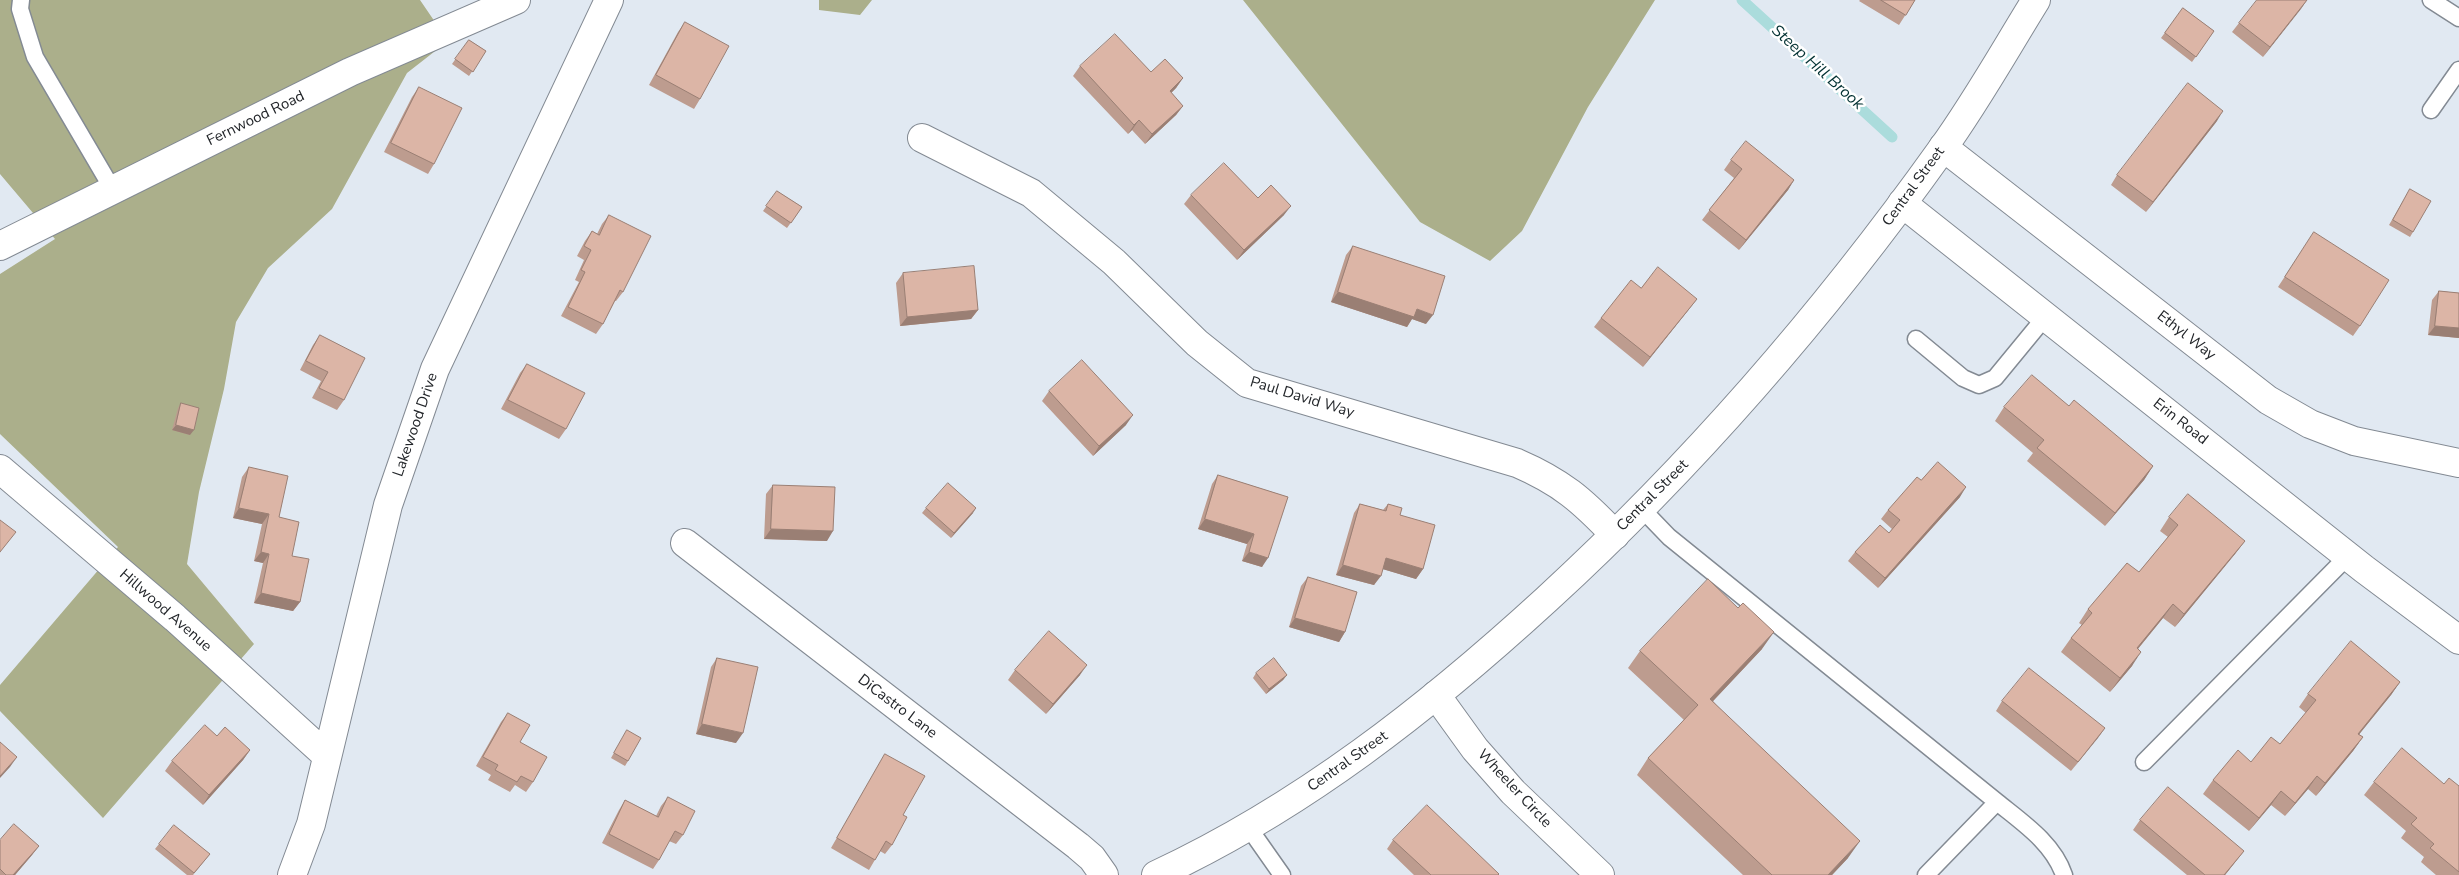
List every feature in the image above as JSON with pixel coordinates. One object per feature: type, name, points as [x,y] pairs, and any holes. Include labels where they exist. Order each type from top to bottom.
[{"type":"street","name":"Fernwood Road","points":[[0,246],[350,72],[516,0]]},
{"type":"street","name":"Lakewood Drive","points":[[292,875],[311,824],[388,505],[436,369],[609,0]]},
{"type":"street","name":"Central Street","points":[[1156,875],[1249,828],[1343,766],[1436,696],[1503,640],[1642,509],[1693,455],[1818,312],[1944,147],[2036,0]]},
{"type":"street","name":"Paul David Way","points":[[922,138],[1031,193],[1114,262],[1197,343],[1248,383],[1516,463],[1558,483],[1576,496],[1615,535]]},
{"type":"street","name":"Ethyl Way","points":[[1944,147],[2268,400],[2310,424],[2354,442],[2459,463]]},
{"type":"street","name":"Erin Road","points":[[1902,203],[2348,556],[2459,640]]},
{"type":"street","name":"Hillwood Avenue","points":[[0,469],[175,618],[327,756]]},
{"type":"street","name":"DiCastro Lane","points":[[685,542],[1078,846],[1092,858],[1104,875]]},
{"type":"street","name":"Wheeler Circle","points":[[1436,696],[1475,749],[1513,792],[1600,875]]},
{"type":"lane","points":[[20,0],[20,9],[35,57],[113,190]]},
{"type":"lane","points":[[2431,0],[2459,18]]},
{"type":"lane","points":[[2431,110],[2459,70]]},
{"type":"lane","points":[[1916,339],[1962,378],[1979,385],[1995,378],[2046,316]]},
{"type":"lane","points":[[1642,509],[1669,537],[2037,834],[2059,860],[2064,875]]},
{"type":"lane","points":[[2144,762],[2348,556]]},
{"type":"lane","points":[[1926,875],[1997,802]]},
{"type":"lane","points":[[1249,828],[1282,875]]},
{"type":"green space","points":[[0,0],[420,0],[448,41],[407,73],[332,209],[268,268],[236,322],[224,389],[199,492],[187,564],[254,644],[103,818],[0,711],[0,685],[118,547],[0,434],[0,274],[55,239],[0,174]]},
{"type":"green space","points":[[819,0],[872,0],[860,15],[819,10]]},
{"type":"green space","points":[[1243,0],[1655,0],[1588,107],[1522,231],[1490,261],[1420,222]]},
{"type":"building","points":[[1881,0],[1915,0],[1906,15]]},
{"type":"building","points":[[2257,0],[2307,0],[2270,47],[2239,23]]},
{"type":"building","points":[[2183,8],[2214,31],[2196,57],[2165,33]]},
{"type":"building","points":[[685,22],[729,46],[700,99],[656,75]]},
{"type":"building","points":[[1115,34],[1151,72],[1165,59],[1183,78],[1170,91],[1183,106],[1152,134],[1139,120],[1134,125],[1080,66]]},
{"type":"building","points":[[469,40],[486,51],[473,72],[455,59]]},
{"type":"building","points":[[2188,83],[2223,111],[2153,202],[2117,175]]},
{"type":"building","points":[[419,87],[462,108],[434,164],[391,143]]},
{"type":"building","points":[[1746,141],[1794,180],[1746,240],[1709,210],[1742,169],[1731,160]]},
{"type":"building","points":[[1224,163],[1258,198],[1271,185],[1291,206],[1244,250],[1191,195]]},
{"type":"building","points":[[2410,189],[2431,201],[2413,232],[2393,220]]},
{"type":"building","points":[[777,191],[802,207],[791,223],[766,206]]},
{"type":"building","points":[[609,215],[651,236],[623,292],[620,290],[603,324],[568,307],[585,272],[581,270],[591,250],[584,246],[592,231],[599,235]]},
{"type":"building","points":[[2314,232],[2389,280],[2360,326],[2285,277]]},
{"type":"building","points":[[1353,246],[1445,276],[1433,315],[1417,309],[1414,317],[1338,292]]},
{"type":"building","points":[[974,266],[978,310],[907,317],[903,273]]},
{"type":"building","points":[[1658,267],[1697,299],[1650,357],[1601,318],[1631,280],[1641,288]]},
{"type":"building","points":[[2439,291],[2459,293],[2459,328],[2435,326]]},
{"type":"building","points":[[320,335],[365,358],[344,400],[319,388],[328,372],[306,361]]},
{"type":"building","points":[[1082,360],[1133,415],[1099,446],[1049,391]]},
{"type":"building","points":[[527,364],[585,393],[566,429],[508,400]]},
{"type":"building","points":[[2032,375],[2069,406],[2074,400],[2153,466],[2115,513],[2037,448],[2044,440],[2004,407]]},
{"type":"building","points":[[181,403],[199,408],[194,430],[176,425]]},
{"type":"building","points":[[1938,462],[1966,487],[1885,578],[1855,552],[1880,525],[1889,533],[1900,520],[1888,510],[1917,477],[1921,480]]},
{"type":"building","points":[[249,467],[288,476],[279,517],[299,522],[292,556],[309,559],[300,602],[261,593],[269,554],[261,552],[269,514],[239,508]]},
{"type":"building","points":[[1218,475],[1288,497],[1268,558],[1249,552],[1254,534],[1205,519]]},
{"type":"building","points":[[948,483],[976,508],[954,533],[926,508]]},
{"type":"building","points":[[773,485],[835,487],[833,531],[771,529]]},
{"type":"building","points":[[2188,494],[2245,541],[2184,614],[2173,604],[2137,648],[2141,652],[2120,678],[2071,638],[2092,613],[2088,609],[2127,563],[2139,572],[2178,525],[2169,517]]},
{"type":"building","points":[[1360,504],[1386,511],[1388,504],[1402,508],[1400,515],[1435,525],[1423,569],[1386,558],[1381,576],[1343,565]]},
{"type":"building","points":[[0,520],[16,532],[0,552]]},
{"type":"building","points":[[1308,577],[1357,592],[1345,632],[1295,618]]},
{"type":"building","points":[[1708,579],[1738,608],[1743,603],[1774,632],[1710,699],[1860,841],[1828,875],[1772,875],[1648,758],[1698,705],[1640,651]]},
{"type":"building","points":[[1049,631],[1087,665],[1053,704],[1015,670]]},
{"type":"building","points":[[2351,641],[2400,682],[2358,734],[2363,737],[2325,783],[2317,776],[2295,803],[2281,791],[2259,818],[2213,780],[2238,750],[2251,762],[2271,737],[2280,744],[2316,700],[2308,694]]},
{"type":"building","points":[[717,658],[758,667],[743,733],[702,724]]},
{"type":"building","points":[[1274,658],[1287,675],[1269,689],[1256,673]]},
{"type":"building","points":[[2029,668],[2105,728],[2078,762],[2002,701]]},
{"type":"building","points":[[508,713],[530,725],[520,742],[547,757],[533,782],[521,776],[517,782],[495,770],[498,765],[483,757]]},
{"type":"building","points":[[205,725],[217,736],[225,727],[250,750],[209,795],[172,761]]},
{"type":"building","points":[[627,730],[641,738],[628,761],[614,753]]},
{"type":"building","points":[[0,742],[17,757],[0,776]]},
{"type":"building","points":[[2402,748],[2444,784],[2449,778],[2459,786],[2459,872],[2430,848],[2434,844],[2411,824],[2417,818],[2374,782]]},
{"type":"building","points":[[885,754],[925,776],[903,815],[907,817],[892,845],[886,841],[875,860],[837,838]]},
{"type":"building","points":[[2168,787],[2244,851],[2224,875],[2205,875],[2140,820]]},
{"type":"building","points":[[668,797],[695,811],[683,835],[675,831],[659,860],[609,834],[625,800],[658,817]]},
{"type":"building","points":[[1427,805],[1499,874],[1431,875],[1393,840]]},
{"type":"building","points":[[14,824],[39,846],[13,875],[6,875],[0,869],[0,840]]},
{"type":"building","points":[[174,825],[210,854],[194,873],[159,844]]},
{"type":"waterway","name":"Steep Hill Brook","points":[[1742,0],[1892,137]]}]
